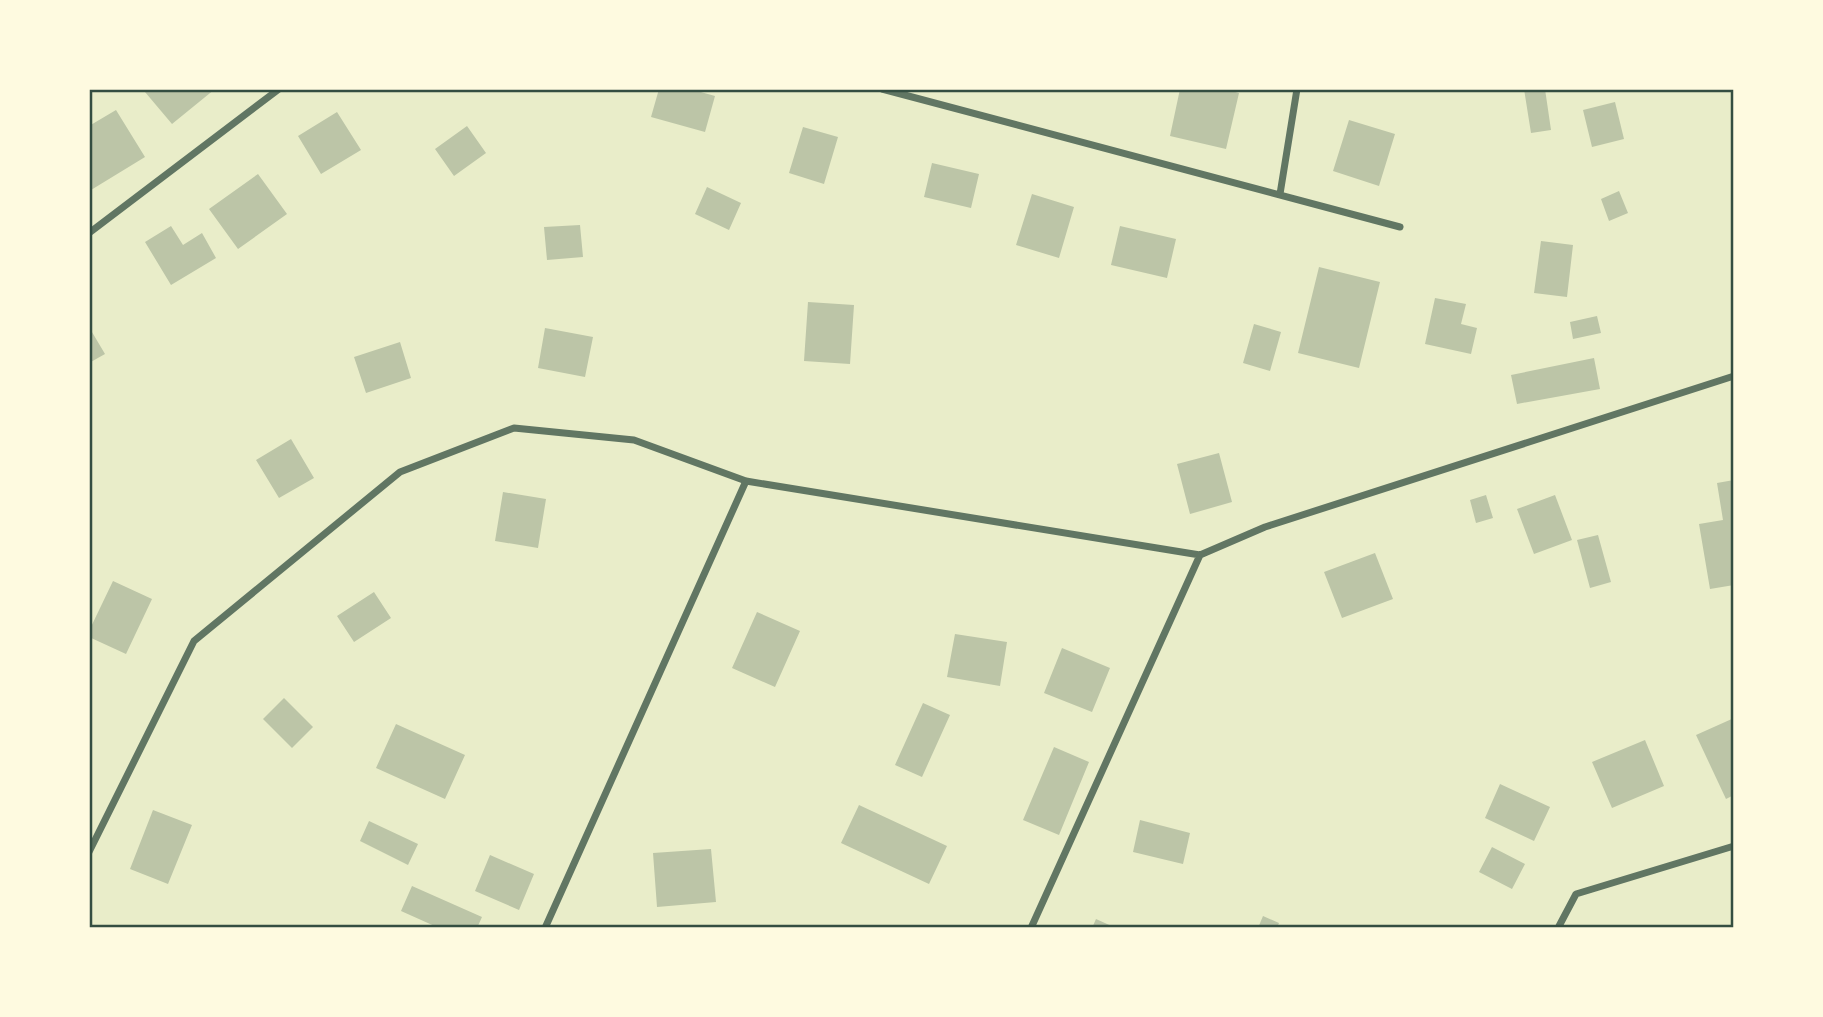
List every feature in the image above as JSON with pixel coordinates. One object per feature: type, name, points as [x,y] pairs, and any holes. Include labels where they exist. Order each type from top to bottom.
[{"type":"street","points":[[89,233],[279,89]]},
{"type":"street","points":[[882,89],[1401,227]]},
{"type":"street","points":[[1280,194],[1297,89]]},
{"type":"street","points":[[89,852],[194,641],[400,472],[514,428],[634,440],[746,481],[1200,555],[1265,527],[1734,376]]},
{"type":"street","points":[[545,928],[746,481]]},
{"type":"street","points":[[1031,928],[1200,555]]},
{"type":"street","points":[[1558,928],[1576,894],[1734,846]]},
{"type":"building","points":[[149,89],[215,89],[172,124],[145,92]]},
{"type":"building","points":[[659,89],[690,89],[715,96],[705,132],[651,117]]},
{"type":"building","points":[[1180,89],[1225,89],[1239,93],[1226,149],[1170,136]]},
{"type":"building","points":[[1524,89],[1545,89],[1551,130],[1531,133]]},
{"type":"building","points":[[1615,102],[1624,139],[1592,147],[1583,110]]},
{"type":"building","points":[[116,110],[145,157],[91,190],[89,126]]},
{"type":"building","points":[[337,112],[361,150],[321,174],[298,136]]},
{"type":"building","points":[[1349,120],[1395,134],[1379,186],[1333,171]]},
{"type":"building","points":[[467,126],[486,153],[454,176],[435,149]]},
{"type":"building","points":[[803,127],[838,137],[824,184],[789,173]]},
{"type":"building","points":[[932,163],[979,174],[971,208],[924,197]]},
{"type":"building","points":[[258,174],[287,214],[238,249],[209,209]]},
{"type":"building","points":[[707,187],[741,203],[729,230],[695,214]]},
{"type":"building","points":[[1619,191],[1628,213],[1609,221],[1601,199]]},
{"type":"building","points":[[1032,194],[1074,207],[1059,258],[1016,245]]},
{"type":"building","points":[[580,225],[583,257],[547,260],[544,227]]},
{"type":"building","points":[[171,226],[183,245],[202,233],[216,258],[171,285],[145,242]]},
{"type":"building","points":[[1120,226],[1176,239],[1167,278],[1111,265]]},
{"type":"building","points":[[1541,241],[1573,245],[1567,297],[1534,293]]},
{"type":"building","points":[[1319,267],[1380,282],[1359,368],[1298,353]]},
{"type":"building","points":[[1435,298],[1466,304],[1461,324],[1477,328],[1471,354],[1425,344]]},
{"type":"building","points":[[808,302],[854,305],[850,364],[804,361]]},
{"type":"building","points":[[1597,316],[1601,333],[1573,339],[1570,322]]},
{"type":"building","points":[[1254,324],[1281,332],[1270,371],[1243,363]]},
{"type":"building","points":[[89,327],[105,354],[89,363]]},
{"type":"building","points":[[545,328],[593,337],[585,377],[538,368]]},
{"type":"building","points":[[400,342],[411,378],[366,393],[354,357]]},
{"type":"building","points":[[1594,358],[1600,389],[1517,404],[1511,375]]},
{"type":"building","points":[[291,439],[314,478],[279,498],[256,460]]},
{"type":"building","points":[[1219,453],[1232,502],[1190,514],[1177,464]]},
{"type":"building","points":[[1734,480],[1734,585],[1710,589],[1699,524],[1723,520],[1717,483]]},
{"type":"building","points":[[503,492],[546,499],[538,548],[495,541]]},
{"type":"building","points":[[1486,495],[1493,518],[1476,523],[1470,500]]},
{"type":"building","points":[[1555,495],[1572,540],[1534,554],[1517,509]]},
{"type":"building","points":[[1598,535],[1611,582],[1590,588],[1577,540]]},
{"type":"building","points":[[1375,553],[1393,599],[1342,618],[1324,572]]},
{"type":"building","points":[[113,581],[152,599],[126,654],[89,637],[89,631]]},
{"type":"building","points":[[374,592],[391,618],[354,642],[337,616]]},
{"type":"building","points":[[757,612],[800,631],[775,687],[732,668]]},
{"type":"building","points":[[955,634],[1007,642],[1000,686],[947,677]]},
{"type":"building","points":[[1062,648],[1110,668],[1092,712],[1044,693]]},
{"type":"building","points":[[284,698],[313,727],[292,748],[263,719]]},
{"type":"building","points":[[923,703],[950,715],[922,777],[895,765]]},
{"type":"building","points":[[1734,718],[1734,795],[1726,799],[1696,735]]},
{"type":"building","points":[[396,724],[465,755],[445,799],[376,768]]},
{"type":"building","points":[[1645,740],[1664,786],[1612,808],[1592,762]]},
{"type":"building","points":[[1054,747],[1089,762],[1059,835],[1023,820]]},
{"type":"building","points":[[1500,784],[1550,807],[1534,841],[1485,818]]},
{"type":"building","points":[[859,805],[947,846],[929,884],[841,843]]},
{"type":"building","points":[[153,810],[192,825],[168,884],[130,869]]},
{"type":"building","points":[[1140,820],[1190,833],[1183,864],[1133,852]]},
{"type":"building","points":[[369,821],[418,844],[408,865],[360,841]]},
{"type":"building","points":[[1492,847],[1525,864],[1512,889],[1479,872]]},
{"type":"building","points":[[711,849],[716,902],[657,907],[653,853]]},
{"type":"building","points":[[490,855],[534,874],[519,910],[475,891]]},
{"type":"building","points":[[412,886],[482,917],[477,928],[439,928],[401,911]]},
{"type":"building","points":[[1263,916],[1279,923],[1277,928],[1258,928]]},
{"type":"building","points":[[1096,919],[1116,928],[1092,928]]}]
